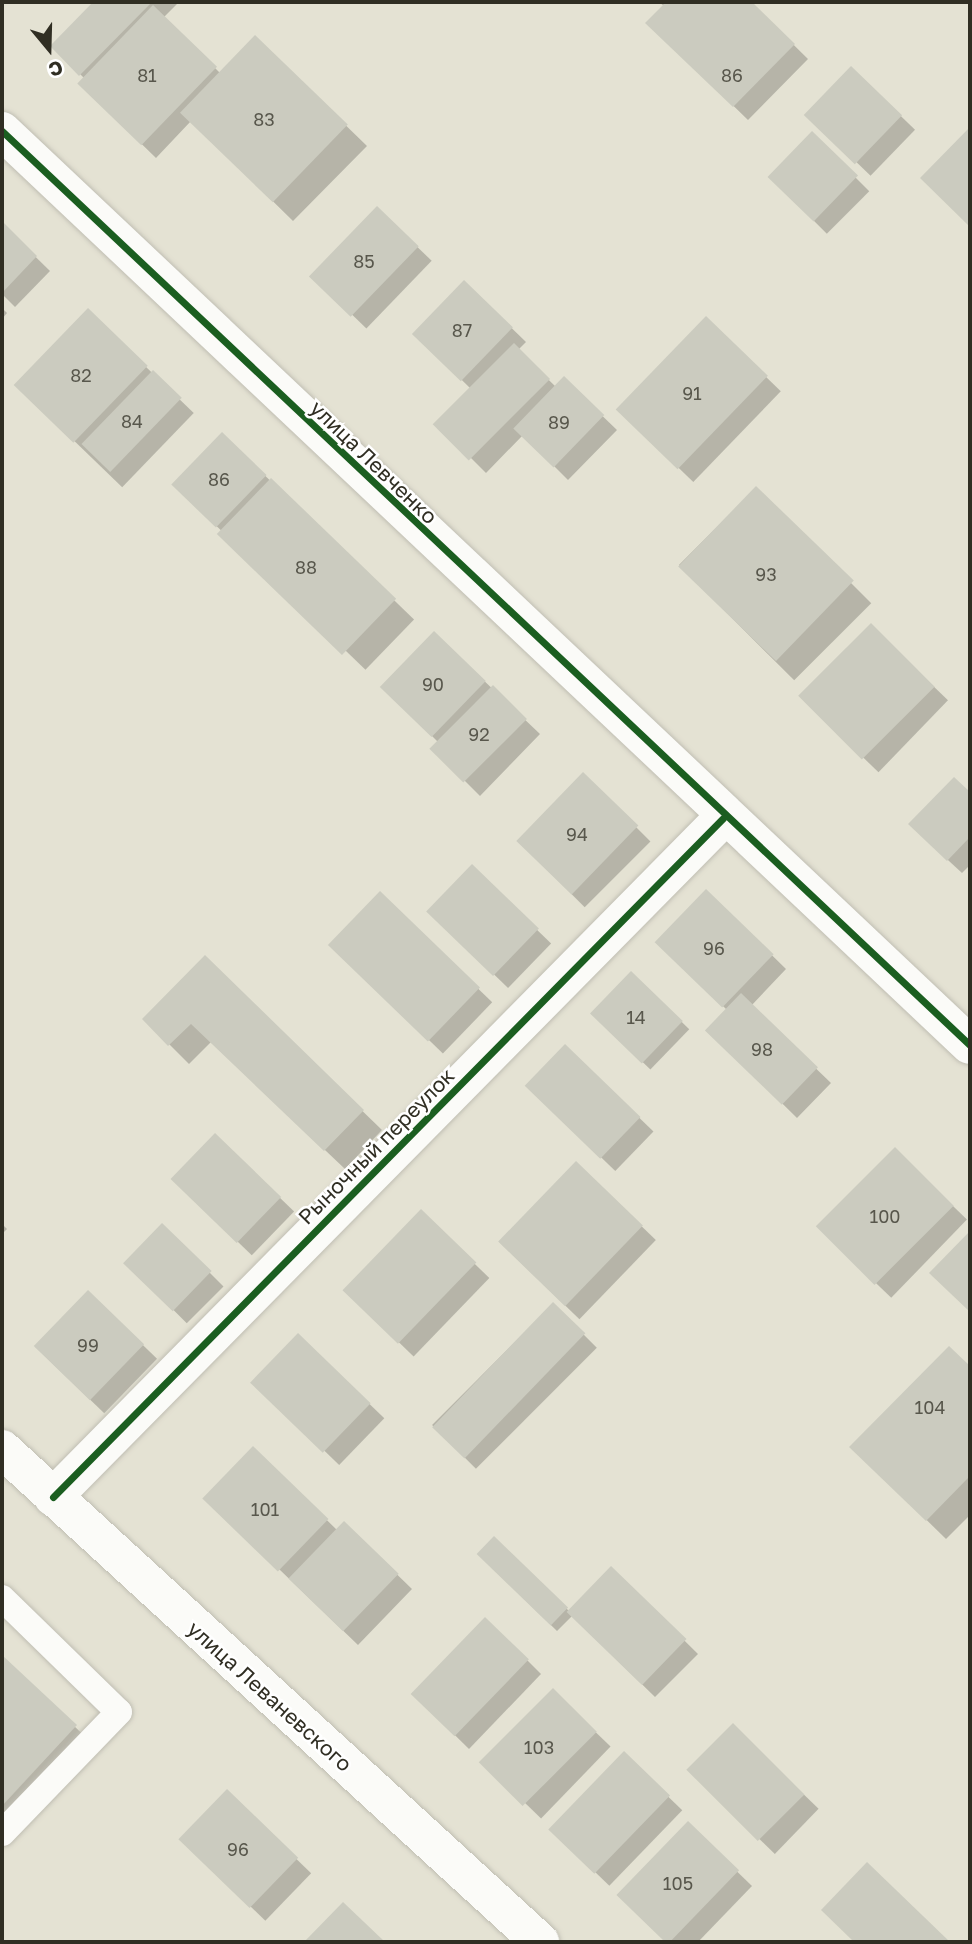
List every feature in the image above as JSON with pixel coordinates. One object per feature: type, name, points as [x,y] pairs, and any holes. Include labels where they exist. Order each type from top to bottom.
[{"type":"street","name":"улица Левченко","points":[[2,131],[723,818],[970,1045]]},
{"type":"street","name":"Рыночный переулок","points":[[53,1497],[723,818]]},
{"type":"street","name":"улица Леваневского","points":[[2,1448],[540,1942]]},
{"type":"lane","points":[[2,1598],[119,1712],[2,1833]]},
{"type":"building","points":[[93,2],[152,2],[79,76],[50,46]]},
{"type":"building","points":[[666,2],[752,2],[795,44],[733,107],[645,23]]},
{"type":"building","points":[[153,5],[217,67],[141,145],[77,83]]},
{"type":"building","points":[[255,35],[348,125],[273,202],[180,113]]},
{"type":"building","points":[[851,66],[902,115],[855,164],[804,115]]},
{"type":"building","points":[[970,127],[970,227],[920,178]]},
{"type":"building","points":[[812,131],[858,175],[814,221],[768,177]]},
{"type":"building","points":[[377,206],[419,246],[351,317],[309,276]]},
{"type":"building","points":[[2,221],[37,256],[2,293]]},
{"type":"building","points":[[464,280],[513,327],[461,381],[412,334]]},
{"type":"building","points":[[88,308],[148,366],[73,443],[14,385]]},
{"type":"building","points":[[706,316],[768,376],[678,469],[616,410]]},
{"type":"building","points":[[514,343],[550,379],[469,460],[433,424]]},
{"type":"building","points":[[153,370],[182,398],[110,472],[81,444]]},
{"type":"building","points":[[564,376],[604,415],[554,467],[513,429]]},
{"type":"building","points":[[222,432],[267,475],[216,528],[171,485]]},
{"type":"building","points":[[271,478],[396,599],[342,655],[217,534]]},
{"type":"building","points":[[756,486],[854,580],[776,661],[678,567]]},
{"type":"building","points":[[871,623],[935,687],[862,759],[798,696]]},
{"type":"building","points":[[434,631],[486,681],[432,737],[380,687]]},
{"type":"building","points":[[493,685],[527,719],[463,783],[429,749]]},
{"type":"building","points":[[583,772],[638,825],[572,895],[516,841]]},
{"type":"building","points":[[954,777],[970,792],[970,837],[947,861],[908,824]]},
{"type":"building","points":[[472,864],[539,929],[493,976],[426,911]]},
{"type":"building","points":[[706,889],[774,954],[722,1008],[655,942]]},
{"type":"building","points":[[380,891],[480,988],[428,1042],[328,945]]},
{"type":"building","points":[[205,955],[364,1110],[324,1151],[191,1024],[168,1046],[142,1019]]},
{"type":"building","points":[[631,971],[683,1021],[642,1063],[590,1013]]},
{"type":"building","points":[[741,993],[818,1067],[782,1105],[705,1030]]},
{"type":"building","points":[[565,1044],[641,1117],[600,1159],[525,1086]]},
{"type":"building","points":[[215,1133],[281,1197],[237,1243],[171,1179]]},
{"type":"building","points":[[895,1147],[954,1206],[874,1285],[816,1226]]},
{"type":"building","points":[[576,1161],[643,1226],[565,1306],[498,1242]]},
{"type":"building","points":[[421,1209],[476,1262],[398,1344],[343,1290]]},
{"type":"building","points":[[162,1223],[212,1271],[173,1311],[123,1263]]},
{"type":"building","points":[[970,1231],[970,1312],[929,1273]]},
{"type":"building","points":[[88,1290],[144,1344],[90,1400],[34,1346]]},
{"type":"building","points":[[553,1302],[585,1333],[464,1458],[432,1427]]},
{"type":"building","points":[[298,1333],[371,1403],[323,1453],[250,1383]]},
{"type":"building","points":[[949,1346],[970,1366],[970,1476],[926,1521],[849,1447]]},
{"type":"building","points":[[253,1446],[329,1519],[278,1571],[202,1499]]},
{"type":"building","points":[[344,1521],[399,1574],[343,1631],[288,1579]]},
{"type":"building","points":[[494,1536],[568,1608],[551,1626],[477,1554]]},
{"type":"building","points":[[611,1566],[687,1639],[642,1685],[567,1612]]},
{"type":"building","points":[[485,1617],[529,1659],[455,1736],[411,1694]]},
{"type":"building","points":[[2,1655],[77,1725],[2,1806]]},
{"type":"building","points":[[553,1688],[597,1732],[523,1806],[479,1762]]},
{"type":"building","points":[[733,1723],[804,1794],[758,1841],[686,1770]]},
{"type":"building","points":[[624,1751],[670,1795],[594,1874],[548,1829]]},
{"type":"building","points":[[227,1789],[298,1858],[250,1908],[178,1839]]},
{"type":"building","points":[[688,1821],[739,1870],[670,1942],[665,1942],[616,1895]]},
{"type":"building","points":[[867,1862],[950,1942],[854,1942],[821,1910]]},
{"type":"building","points":[[343,1902],[385,1942],[304,1942]]},
{"type":"cycle path","points":[[2,131],[970,1045]]},
{"type":"cycle path","points":[[53,1497],[723,818]]}]
